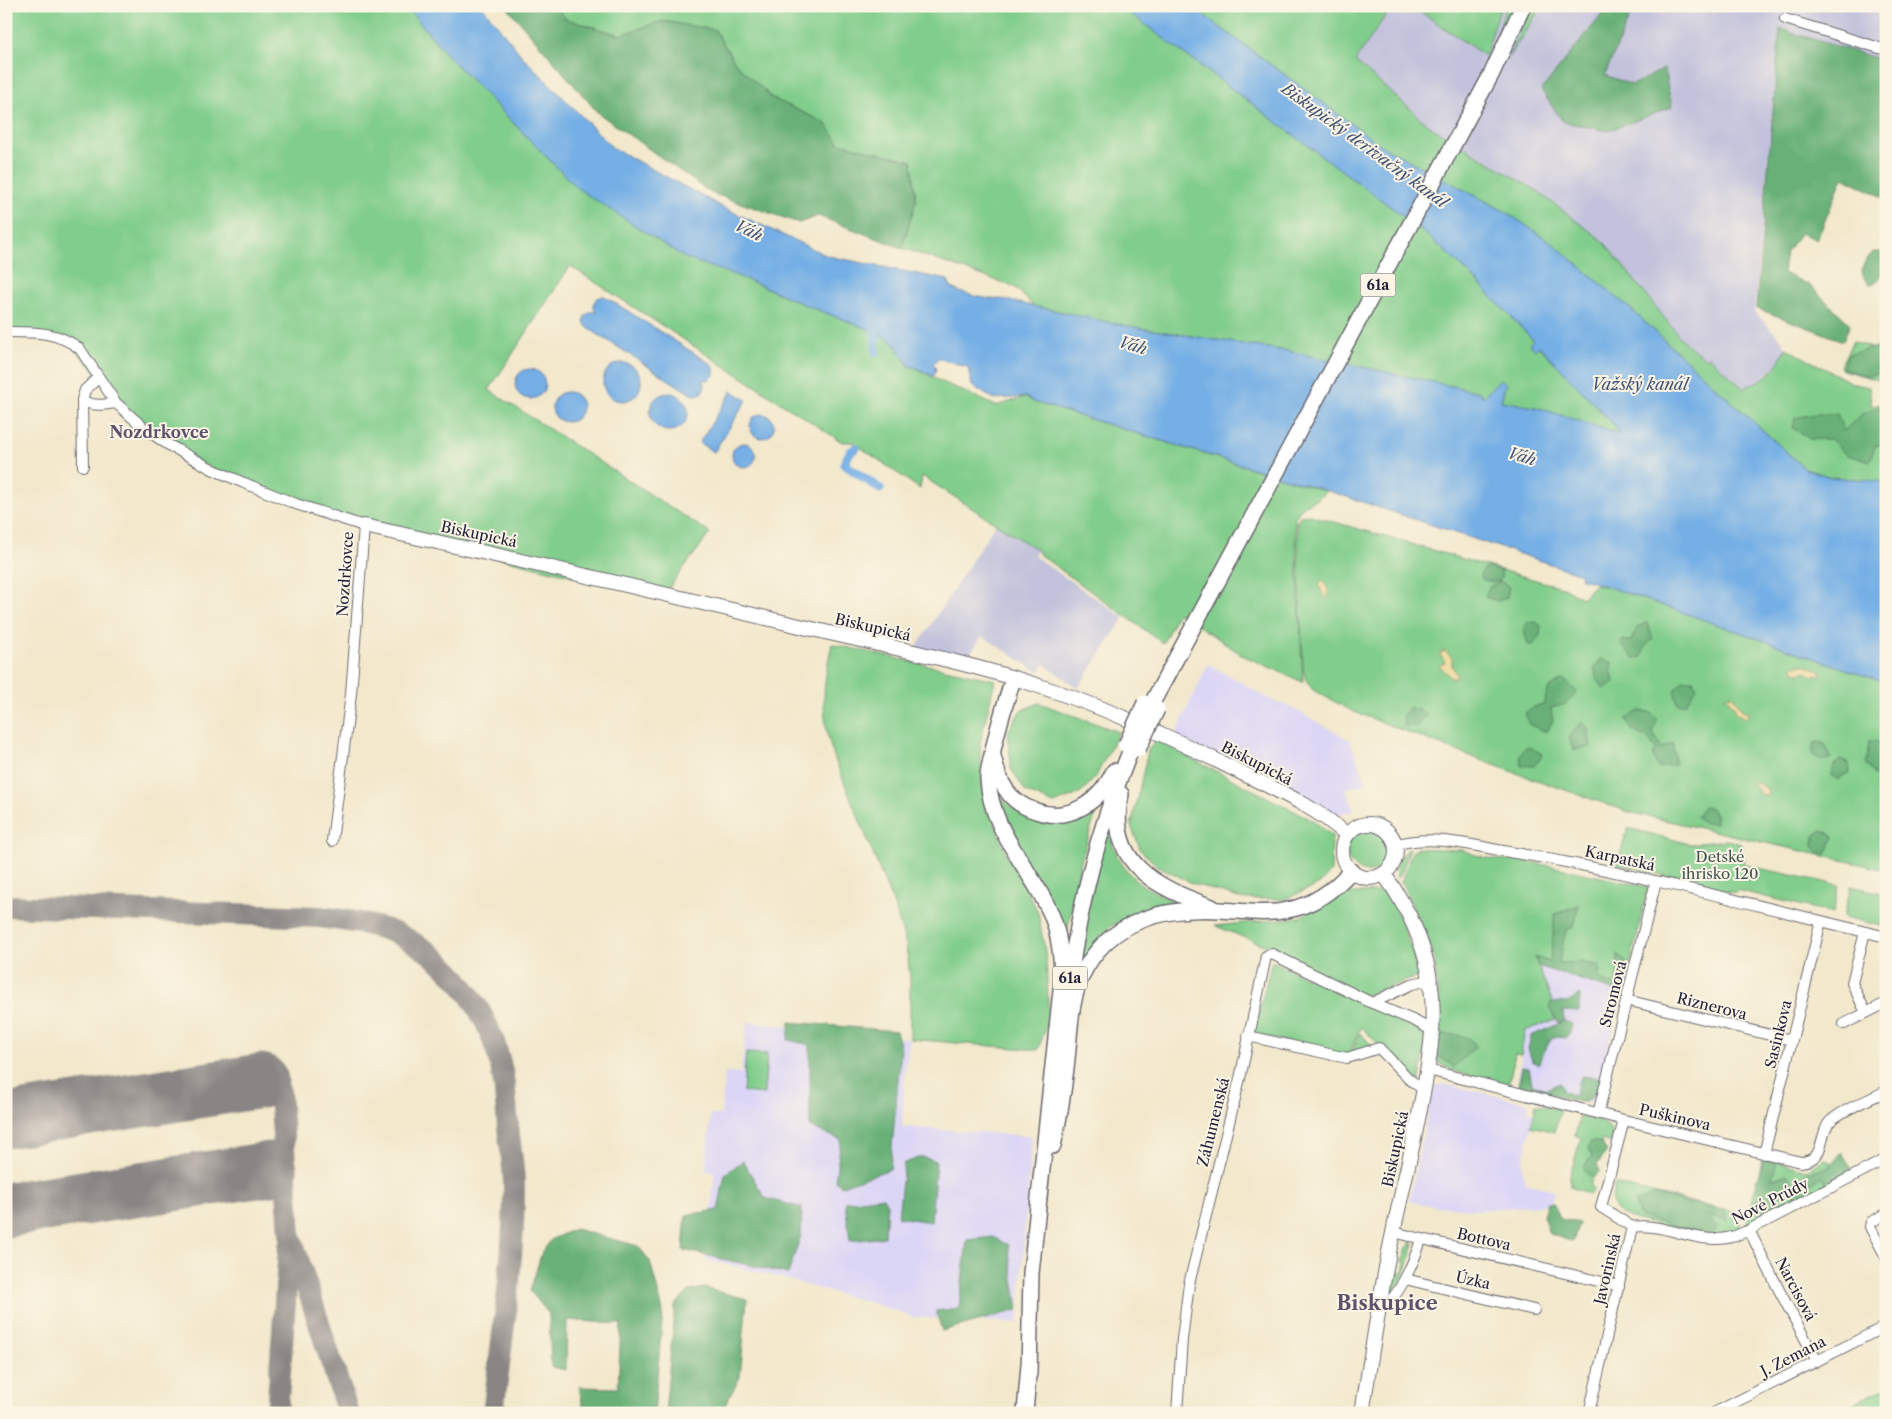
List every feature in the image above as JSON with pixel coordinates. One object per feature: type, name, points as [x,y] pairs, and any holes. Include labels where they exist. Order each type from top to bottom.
[{"type":"main road","name":"61a","points":[[1179,655],[1189,633],[1491,75],[1524,6]]},
{"type":"main road","name":"61a","points":[[1025,1413],[1064,1020],[1079,917],[1097,843],[1132,747],[1151,706],[1268,503],[1290,446]]},
{"type":"main road","name":"61a","points":[[1013,679],[995,735],[988,776],[990,792],[999,824],[1041,896],[1057,931],[1062,965],[1031,1273],[1028,1374]]},
{"type":"main road","name":"61a","points":[[992,753],[998,775],[1005,789],[1027,808],[1053,815],[1066,814],[1080,809],[1096,798],[1132,747]]},
{"type":"main road","name":"61a","points":[[1132,747],[1118,804],[1118,831],[1128,855],[1136,866],[1158,884],[1184,897],[1220,910]]},
{"type":"main road","name":"61a","points":[[1049,1168],[1063,1100],[1073,1008],[1082,976],[1099,950],[1111,938],[1126,927],[1142,919],[1161,914],[1220,910],[1255,913],[1289,910],[1318,900],[1334,888],[1351,871]]},
{"type":"street","points":[[1785,18],[1886,50]]},
{"type":"street","name":"Nozdrkovce","points":[[6,332],[46,334],[66,339],[80,348],[116,404],[144,428],[167,444],[212,469],[296,504],[364,526],[351,694],[332,841]]},
{"type":"street","points":[[83,466],[82,400],[85,390],[98,378]]},
{"type":"street","points":[[82,400],[88,404],[98,406],[116,404]]},
{"type":"street","name":"Biskupická","points":[[364,526],[525,561],[796,626],[861,639],[1038,686],[1105,710],[1154,731],[1307,807],[1335,824],[1347,835]]},
{"type":"street","points":[[1376,824],[1387,831],[1395,845],[1395,859],[1390,868],[1383,874],[1368,878],[1359,876],[1351,871],[1344,862],[1342,853],[1343,843],[1347,835],[1360,825],[1376,824]]},
{"type":"street","name":"Karpatská","points":[[1395,845],[1410,840],[1439,841],[1585,865],[1886,937]]},
{"type":"street","name":"Biskupická","points":[[1362,1413],[1393,1232],[1412,1151],[1428,1070],[1433,1032],[1433,1004],[1426,958],[1413,924],[1392,884],[1383,874]]},
{"type":"street","name":"Stromová","points":[[1598,1114],[1656,881]]},
{"type":"street","name":"Sasinkova","points":[[1764,1154],[1821,921]]},
{"type":"street","points":[[1865,932],[1852,983],[1866,1013]]},
{"type":"street","name":"Záhumenská","points":[[1177,1413],[1182,1338],[1190,1284],[1241,1074],[1266,956],[1272,954],[1372,1003],[1415,1021],[1433,1032]]},
{"type":"street","points":[[1372,1003],[1412,984],[1430,980]]},
{"type":"street","name":"Riznerova","points":[[1626,1000],[1792,1040]]},
{"type":"street","points":[[1844,1024],[1886,1003]]},
{"type":"street","points":[[1248,1036],[1346,1058],[1379,1048],[1409,1079],[1424,1090]]},
{"type":"street","name":"Puškinova","points":[[1428,1070],[1794,1162],[1807,1162],[1813,1158],[1822,1146],[1826,1129],[1832,1120],[1886,1092]]},
{"type":"street","name":"Javorinská","points":[[1589,1413],[1632,1227],[1601,1207],[1624,1120]]},
{"type":"street","name":"Nové Prúdy","points":[[1632,1227],[1646,1224],[1717,1239],[1728,1238],[1749,1230],[1886,1159]]},
{"type":"street","points":[[1886,1214],[1871,1222],[1870,1227],[1886,1257]]},
{"type":"street","name":"Narcisová","points":[[1749,1230],[1778,1290],[1817,1361]]},
{"type":"street","points":[[1380,1306],[1388,1303],[1405,1278],[1421,1240],[1393,1232]]},
{"type":"street","name":"Bottova","points":[[1421,1240],[1619,1286]]},
{"type":"street","name":"Úzka","points":[[1405,1278],[1534,1310]]},
{"type":"street","name":"J. Zemana","points":[[1714,1413],[1886,1326]]},
{"type":"shaded area","points":[[1393,6],[1886,6],[1886,61],[1780,29],[1754,312],[1781,339],[1786,348],[1783,358],[1759,382],[1733,403],[1608,289],[1603,241],[1534,189],[1429,126],[1354,61]]},
{"type":"shaded area","points":[[996,523],[1038,550],[1034,556],[1124,618],[1078,688],[1044,664],[1039,672],[982,636],[966,660],[916,648]]},
{"type":"shaded area","points":[[1208,664],[1275,702],[1288,706],[1350,740],[1367,784],[1346,788],[1354,811],[1337,814],[1175,736]]},
{"type":"shaded area","points":[[1538,966],[1622,993],[1597,1095],[1589,1103],[1517,1086],[1525,1031],[1558,1018]]},
{"type":"shaded area","points":[[747,1022],[910,1039],[905,1073],[902,1127],[1032,1136],[1018,1323],[912,1317],[882,1306],[792,1281],[706,1260],[715,1172],[706,1170],[710,1118],[711,1115],[721,1115],[725,1073],[741,1074]]},
{"type":"shaded area","points":[[1443,1084],[1529,1103],[1527,1111],[1535,1113],[1522,1163],[1525,1183],[1554,1190],[1551,1204],[1479,1210],[1444,1206],[1442,1208],[1409,1201],[1434,1086]]},
{"type":"green space","points":[[6,6],[406,6],[447,55],[577,188],[746,279],[808,306],[876,332],[894,343],[909,366],[996,406],[1026,397],[1034,402],[1326,491],[1319,498],[1303,506],[1295,518],[1303,682],[1244,656],[1178,612],[1163,643],[1040,555],[1037,550],[922,476],[920,489],[853,442],[842,442],[570,266],[489,390],[710,533],[662,597],[364,526],[238,482],[183,453],[134,417],[69,342],[6,332]]},
{"type":"green space","points":[[506,6],[555,6],[566,19],[620,35],[662,21],[715,30],[736,64],[772,98],[825,123],[839,143],[912,161],[916,201],[902,248],[818,216],[799,223],[711,193],[598,113]]},
{"type":"green space","points":[[555,6],[1120,6],[1419,228],[1470,274],[1533,340],[1529,344],[1535,350],[1539,346],[1616,427],[1619,434],[1539,408],[1501,401],[1504,389],[1500,380],[1483,397],[1479,392],[1293,352],[1127,326],[1035,308],[1015,287],[902,248],[916,201],[912,161],[839,143],[825,123],[772,98],[736,64],[715,30],[662,21],[621,35],[566,19]]},
{"type":"green space","points":[[1191,6],[1392,6],[1355,61],[1429,126],[1534,189],[1603,241],[1683,341],[1705,358],[1708,356],[1744,389],[1766,377],[1786,348],[1854,384],[1869,387],[1872,406],[1886,403],[1886,482],[1831,477],[1805,469],[1626,305],[1551,242],[1504,211],[1380,145]]},
{"type":"green space","points":[[1412,6],[1501,6],[1485,56]]},
{"type":"green space","points":[[1506,6],[1515,6],[1490,59]]},
{"type":"green space","points":[[1531,6],[1542,6],[1508,58]]},
{"type":"green space","points":[[1609,6],[1634,6],[1605,75],[1632,85],[1664,69],[1672,107],[1608,131],[1563,122],[1541,90]]},
{"type":"green space","points":[[1780,29],[1886,61],[1886,199],[1843,177],[1817,240],[1801,233],[1786,252],[1783,273],[1808,284],[1850,324],[1843,341],[1756,308]]},
{"type":"green space","points":[[1873,252],[1881,252],[1886,255],[1886,260],[1885,269],[1881,276],[1871,285],[1864,277],[1862,269]]},
{"type":"green space","points":[[1886,334],[1886,382],[1842,370],[1840,366],[1853,341],[1875,350]]},
{"type":"green space","points":[[1881,346],[1886,348],[1886,373],[1867,376],[1842,368],[1848,354]]},
{"type":"green space","points":[[1881,406],[1886,406],[1886,444],[1875,446],[1870,461],[1846,455],[1831,439],[1810,439],[1793,428],[1795,418],[1815,414],[1837,414],[1844,431],[1862,414]]},
{"type":"green space","points":[[1310,515],[1563,587],[1582,598],[1595,584],[1609,587],[1886,683],[1886,870],[1629,812],[1499,767],[1352,711],[1313,690],[1306,680],[1303,668],[1297,522],[1300,516]]},
{"type":"green space","points":[[1489,567],[1501,571],[1501,579],[1494,582],[1483,580],[1480,575],[1484,569]]},
{"type":"green space","points":[[1500,581],[1509,587],[1507,598],[1497,601],[1485,597],[1489,587]]},
{"type":"green space","points":[[1528,622],[1536,622],[1541,626],[1540,635],[1533,645],[1528,645],[1523,627]]},
{"type":"green space","points":[[1647,622],[1653,639],[1645,647],[1642,657],[1634,658],[1620,644],[1623,640],[1631,641],[1637,628]]},
{"type":"green space","points":[[832,644],[995,680],[980,743],[982,786],[1003,846],[1038,912],[1046,957],[1049,1019],[1038,1050],[910,1039],[910,976],[906,945],[895,908],[834,757],[826,727],[824,700],[826,673]]},
{"type":"green space","points":[[1601,659],[1612,662],[1611,670],[1614,682],[1604,689],[1597,679],[1594,668]]},
{"type":"green space","points":[[1564,679],[1577,692],[1566,704],[1551,708],[1553,721],[1547,732],[1530,725],[1525,713],[1543,704],[1549,688]]},
{"type":"green space","points":[[1684,680],[1693,680],[1697,688],[1685,704],[1678,704],[1674,690]]},
{"type":"green space","points":[[1039,703],[1119,732],[1096,776],[1081,793],[1054,804],[1026,792],[1011,769],[1008,732],[1020,711]]},
{"type":"green space","points":[[1410,707],[1427,714],[1417,726],[1404,726],[1403,715]]},
{"type":"green space","points":[[1639,711],[1650,712],[1657,719],[1653,733],[1662,748],[1673,743],[1675,765],[1658,768],[1653,756],[1656,749],[1647,738],[1632,730],[1626,719]]},
{"type":"green space","points":[[1582,722],[1588,728],[1591,747],[1573,750],[1569,736]]},
{"type":"green space","points":[[1155,740],[1314,821],[1332,836],[1331,871],[1320,884],[1285,899],[1242,899],[1194,884],[1158,866],[1141,851],[1131,826],[1148,751]]},
{"type":"green space","points":[[1869,741],[1877,741],[1886,754],[1886,778],[1874,775],[1865,764]]},
{"type":"green space","points":[[1814,743],[1825,744],[1832,759],[1821,760],[1812,754]]},
{"type":"green space","points":[[1527,746],[1543,754],[1534,766],[1521,765],[1520,755]]},
{"type":"green space","points":[[1840,760],[1849,763],[1850,772],[1837,779],[1831,775],[1834,765]]},
{"type":"green space","points":[[996,793],[1014,809],[1035,820],[1046,823],[1070,821],[1086,814],[1098,805],[1080,865],[1065,943],[1004,823]]},
{"type":"green space","points":[[1703,807],[1711,808],[1716,816],[1716,824],[1705,823],[1697,817]]},
{"type":"green space","points":[[1107,826],[1118,857],[1129,873],[1146,887],[1180,904],[1142,910],[1110,927],[1080,964],[1087,910]]},
{"type":"green space","points":[[1369,828],[1381,832],[1387,838],[1391,850],[1387,862],[1381,868],[1369,872],[1357,868],[1351,862],[1347,850],[1351,838],[1357,832]]},
{"type":"green space","name":"Detské ihrisko 120","points":[[1628,828],[1690,844],[1727,840],[1742,844],[1744,865],[1839,885],[1833,913],[1737,890],[1736,893],[1617,864]]},
{"type":"green space","points":[[1821,830],[1834,837],[1826,854],[1819,853],[1813,846],[1814,836]]},
{"type":"green space","points":[[1410,848],[1401,874],[1397,878],[1396,869],[1398,861]]},
{"type":"green space","points":[[1417,848],[1463,850],[1489,858],[1517,859],[1648,887],[1622,993],[1538,966],[1559,1018],[1525,1031],[1521,1055],[1515,1054],[1507,1084],[1451,1070],[1438,1061],[1440,1010],[1433,953],[1401,882],[1412,852]]},
{"type":"green space","points":[[1851,886],[1886,894],[1886,927],[1844,917]]},
{"type":"green space","points":[[1345,889],[1351,893],[1383,892],[1395,905],[1419,971],[1417,977],[1364,996],[1272,948],[1215,926],[1300,917]]},
{"type":"green space","points":[[1579,905],[1574,927],[1566,930],[1559,963],[1582,962],[1600,966],[1599,980],[1617,986],[1618,954],[1630,966],[1622,993],[1538,966],[1534,957],[1550,962],[1555,914]]},
{"type":"green space","points":[[1272,961],[1419,1030],[1425,1036],[1426,1043],[1419,1085],[1361,1027],[1348,1056],[1253,1034]]},
{"type":"green space","points":[[1580,994],[1579,1012],[1563,1011],[1564,1020],[1558,1023],[1549,1008],[1551,1002],[1566,1003]]},
{"type":"green space","points":[[1565,1021],[1572,1024],[1568,1038],[1552,1037],[1538,1064],[1532,1061],[1528,1049],[1531,1036]]},
{"type":"green space","points":[[790,1022],[896,1031],[901,1048],[890,1169],[842,1186],[835,1181],[841,1140],[810,1127],[810,1045],[788,1040]]},
{"type":"green space","points":[[1360,1033],[1373,1047],[1350,1056]]},
{"type":"green space","points":[[1442,1034],[1466,1037],[1476,1046],[1454,1067],[1437,1055],[1436,1044]]},
{"type":"green space","points":[[746,1053],[767,1054],[764,1094],[743,1092]]},
{"type":"green space","points":[[1522,1067],[1529,1068],[1532,1084],[1546,1089],[1560,1083],[1563,1091],[1575,1096],[1582,1076],[1602,1078],[1595,1094],[1586,1102],[1580,1102],[1518,1086]]},
{"type":"green space","points":[[1536,1104],[1560,1110],[1555,1132],[1531,1126]]},
{"type":"green space","points":[[1580,1116],[1604,1123],[1611,1130],[1612,1136],[1611,1143],[1602,1140],[1590,1187],[1594,1189],[1590,1194],[1570,1187],[1570,1175],[1581,1138],[1575,1135]]},
{"type":"green space","points":[[1592,1141],[1601,1143],[1607,1151],[1597,1165],[1600,1171],[1593,1178],[1584,1171],[1585,1165],[1592,1156],[1588,1148]]},
{"type":"green space","points":[[1842,1152],[1853,1172],[1828,1186],[1822,1176],[1812,1184],[1803,1175],[1810,1171],[1823,1169],[1834,1162]]},
{"type":"green space","points":[[922,1157],[936,1161],[931,1222],[898,1217],[904,1163]]},
{"type":"green space","points":[[1767,1159],[1807,1170],[1824,1159],[1849,1171],[1831,1185],[1745,1230],[1762,1161]]},
{"type":"green space","points":[[743,1161],[765,1198],[802,1208],[801,1235],[788,1274],[683,1250],[686,1215],[718,1210],[725,1174]]},
{"type":"green space","points":[[1764,1161],[1777,1161],[1772,1179],[1788,1174],[1794,1185],[1803,1178],[1810,1197],[1804,1201],[1788,1192],[1780,1200],[1783,1211],[1764,1219],[1753,1204],[1760,1195],[1756,1181]]},
{"type":"green space","points":[[1615,1184],[1742,1214],[1738,1235],[1713,1239],[1629,1218],[1618,1212],[1613,1205],[1612,1196]]},
{"type":"green space","points":[[1654,1194],[1725,1212],[1728,1221],[1708,1215],[1717,1227],[1712,1236],[1640,1217],[1635,1203]]},
{"type":"green space","points":[[883,1197],[887,1204],[885,1237],[850,1241],[845,1202]]},
{"type":"green space","points":[[1547,1203],[1553,1203],[1561,1219],[1579,1223],[1573,1242],[1549,1234],[1543,1215]]},
{"type":"green space","points":[[575,1229],[638,1246],[650,1261],[663,1311],[654,1413],[584,1413],[579,1387],[618,1388],[621,1324],[567,1320],[566,1370],[551,1367],[549,1314],[530,1291],[542,1252],[552,1239]]},
{"type":"green space","points":[[993,1237],[1008,1245],[1018,1310],[942,1331],[936,1311],[959,1308],[967,1240]]},
{"type":"green space","points":[[1409,1240],[1414,1244],[1405,1274],[1387,1303],[1391,1270],[1403,1273],[1406,1264],[1403,1262],[1407,1247],[1411,1245]]},
{"type":"green space","points":[[704,1288],[747,1299],[740,1377],[721,1413],[665,1413],[675,1305],[689,1291]]},
{"type":"green space","points":[[1886,1387],[1886,1413],[1836,1413]]},
{"type":"sand","points":[[1322,580],[1328,589],[1328,598],[1325,598],[1319,586]]},
{"type":"sand","points":[[1445,651],[1452,658],[1452,666],[1457,675],[1454,678],[1451,678],[1440,666],[1445,662],[1440,655]]},
{"type":"sand","points":[[1795,665],[1806,665],[1821,671],[1821,677],[1817,675],[1812,676],[1806,671],[1801,673],[1794,671],[1793,667]]},
{"type":"sand","points":[[1731,695],[1742,710],[1748,712],[1745,718],[1736,713],[1734,706],[1726,696]]},
{"type":"sand","points":[[1755,781],[1767,789],[1768,794],[1765,796],[1759,794],[1758,789],[1752,783]]},
{"type":"water","points":[[406,6],[482,6],[521,55],[613,148],[722,207],[828,256],[948,280],[952,288],[975,296],[1001,299],[1127,326],[1293,352],[1479,392],[1483,397],[1500,379],[1507,384],[1501,401],[1539,408],[1619,434],[1616,427],[1539,346],[1535,350],[1529,344],[1533,340],[1470,274],[1419,228],[1120,6],[1191,6],[1380,145],[1504,211],[1551,242],[1626,305],[1805,469],[1831,477],[1886,482],[1886,683],[1580,578],[1581,574],[1341,495],[1034,402],[1026,397],[994,399],[972,386],[968,367],[937,359],[933,364],[936,368],[934,376],[909,366],[894,343],[876,332],[808,306],[746,279],[685,258],[577,188],[447,55]]},
{"type":"water","points":[[604,296],[711,364],[714,367],[714,375],[709,380],[702,380],[705,386],[702,393],[691,394],[588,328],[584,321],[585,317],[590,312],[596,312],[594,302]]},
{"type":"water","points":[[622,363],[635,369],[641,382],[635,395],[622,401],[609,395],[603,382],[609,369]]},
{"type":"water","points":[[530,369],[541,373],[545,384],[541,395],[530,399],[519,395],[515,384],[519,373]]},
{"type":"water","points":[[732,391],[747,400],[714,452],[699,443]]},
{"type":"water","points":[[567,392],[578,396],[582,407],[578,418],[567,422],[556,418],[552,407],[556,396]]},
{"type":"water","points":[[669,393],[682,399],[688,412],[682,425],[669,431],[656,425],[650,412],[656,399]]},
{"type":"water","points":[[762,414],[767,415],[773,421],[773,431],[767,437],[762,438],[757,437],[751,431],[750,426],[751,421],[757,415]]},
{"type":"water","points":[[744,443],[749,444],[755,450],[755,460],[749,466],[744,467],[739,466],[733,460],[732,455],[733,450],[739,444]]},
{"type":"waterway","points":[[875,320],[876,352]]},
{"type":"waterway","points":[[856,448],[850,452],[844,464],[880,489]]},
{"type":"taxiway","points":[[6,906],[338,919],[390,931],[409,940],[444,965],[471,998],[482,1016],[498,1055],[505,1091],[514,1187],[512,1243],[493,1413]]},
{"type":"taxiway","points":[[261,1081],[280,1092],[290,1234],[348,1413]]},
{"type":"taxiway","points":[[277,1413],[289,1247]]},
{"type":"runway","points":[[6,1121],[261,1081]]},
{"type":"runway","points":[[6,1210],[270,1169]]},
{"type":"district","name":"Nozdrkovce","points":[[159,432]]},
{"type":"district","name":"Biskupice","points":[[1387,1303]]},
{"type":"water label","name":"Biskupický derivačný kanál","points":[[1365,145]]},
{"type":"water label","name":"Váh","points":[[749,230]]},
{"type":"water label","name":"Váh","points":[[1133,345]]},
{"type":"water label","name":"Važský kanál","points":[[1640,384]]},
{"type":"water label","name":"Váh","points":[[1522,456]]}]
